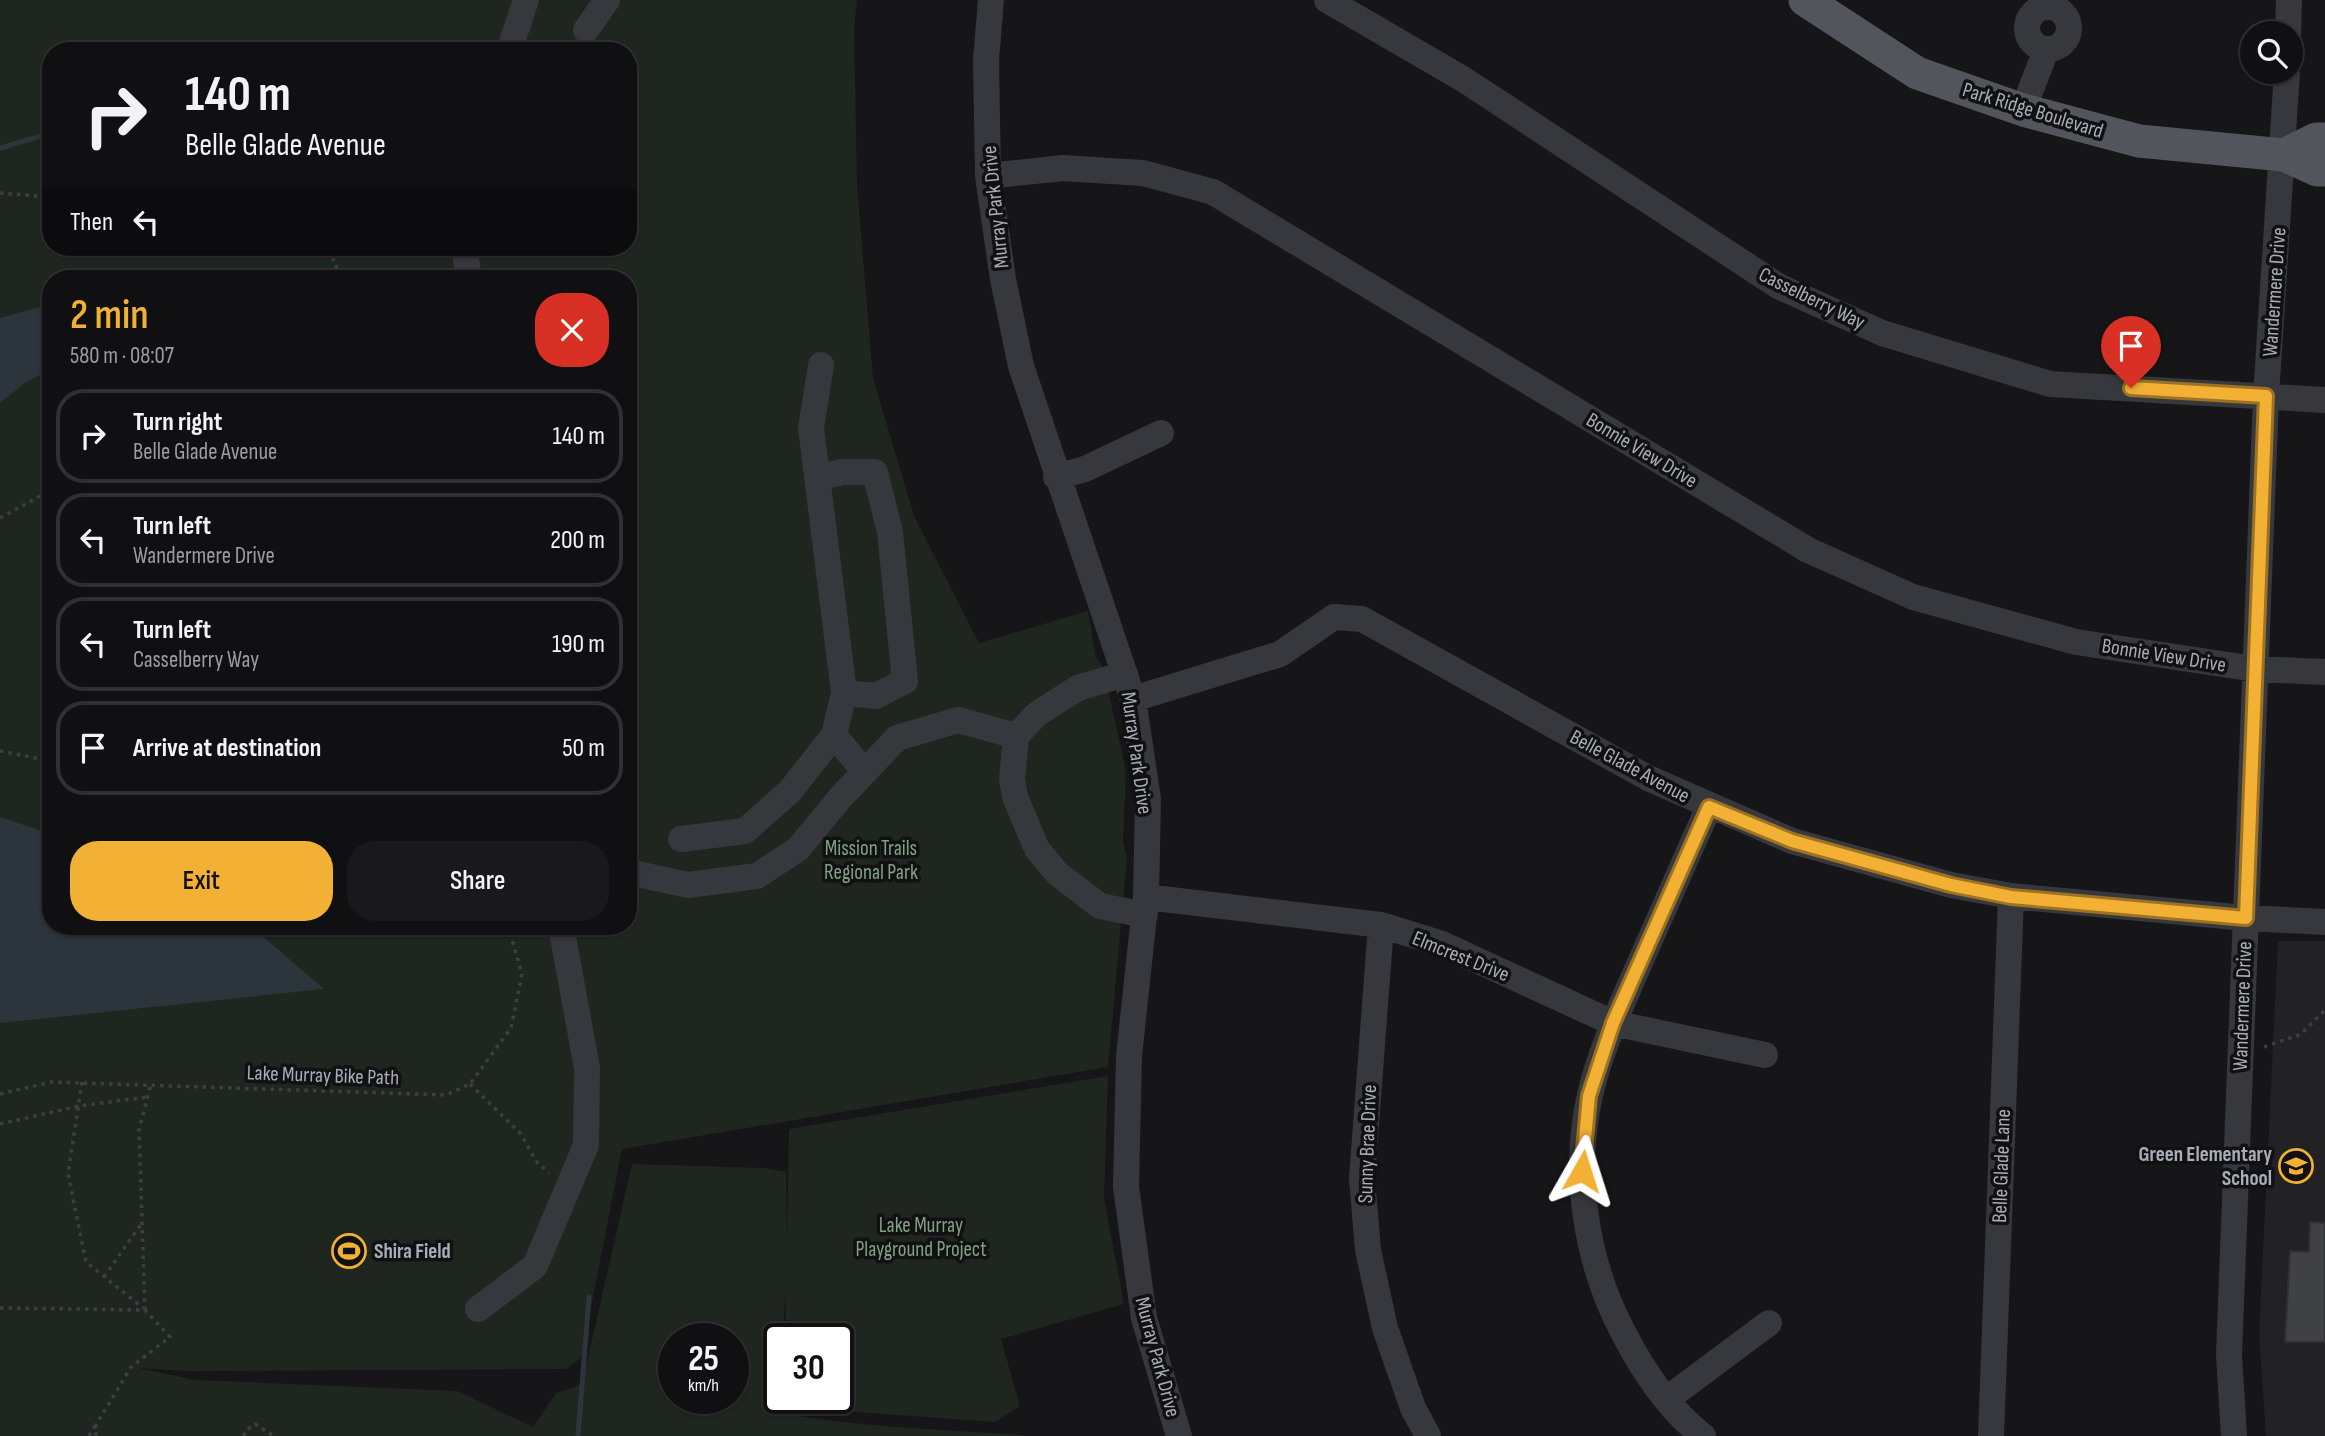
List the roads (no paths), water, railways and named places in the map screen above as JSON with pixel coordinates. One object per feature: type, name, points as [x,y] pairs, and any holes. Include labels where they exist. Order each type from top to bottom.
[{"type":"main road","name":"Park Ridge Boulevard","points":[[1805,0],[1917,73],[2023,110],[2139,141],[2284,155],[2317,170],[2325,170]]},
{"type":"main road","points":[[2284,155],[2316,139],[2325,139]]},
{"type":"street","points":[[512,42],[526,0]]},
{"type":"street","points":[[586,30],[607,0]]},
{"type":"street","name":"Murray Park Drive","points":[[990,0],[986,60],[988,176],[1003,279],[1021,366],[1056,477],[1129,687],[1148,799],[1146,906],[1129,1056],[1126,1187],[1144,1318],[1179,1436]]},
{"type":"street","name":"Casselberry Way","points":[[1326,0],[1463,79],[1778,286],[1882,333],[2050,383],[2325,400]]},
{"type":"street","points":[[2288,21],[2289,0]]},
{"type":"street","points":[[2023,110],[2046,50]]},
{"type":"street","name":"Wandermere Drive","points":[[2234,1436],[2229,1355],[2255,669],[2266,396],[2284,155],[2287,84]]},
{"type":"street","name":"Bonnie View Drive","points":[[988,176],[1063,168],[1143,173],[1213,192],[1820,555],[1913,597],[2076,642],[2255,669],[2325,672]]},
{"type":"street","points":[[681,839],[745,831],[790,791],[834,735],[844,693],[811,428],[821,365]]},
{"type":"street","points":[[1056,477],[1085,469],[1161,433]]},
{"type":"street","points":[[817,478],[842,472],[876,472],[890,532],[905,681],[876,696],[844,693]]},
{"type":"street","name":"Belle Glade Avenue","points":[[1016,736],[1037,714],[1078,688],[1129,687],[1280,654],[1334,617],[1362,619],[1648,778],[1709,807],[1792,841],[1951,885],[2011,897],[2246,918],[2325,922]]},
{"type":"street","points":[[637,874],[688,885],[757,876],[798,849],[898,738],[958,720],[1016,736]]},
{"type":"street","points":[[834,735],[865,772]]},
{"type":"street","name":"Elmcrest Drive","points":[[1016,736],[1012,779],[1016,797],[1037,849],[1058,874],[1100,906],[1146,906],[1381,925],[1442,944],[1613,1023],[1765,1055]]},
{"type":"street","points":[[1703,1436],[1667,1399],[1636,1358],[1614,1315],[1596,1266],[1586,1215],[1582,1171],[1589,1096],[1613,1023],[1709,807]]},
{"type":"street","name":"Belle Glade Lane","points":[[1991,1436],[2011,897]]},
{"type":"street","name":"Sunny Brae Drive","points":[[1381,925],[1362,1178],[1368,1250],[1385,1328],[1413,1408],[1428,1436]]},
{"type":"street","points":[[478,1309],[535,1266],[586,1145],[587,1068],[563,935]]},
{"type":"street","points":[[1667,1399],[1769,1323]]},
{"type":"waterway","points":[[0,148],[42,136]]},
{"type":"waterway","points":[[578,1436],[589,1297]]},
{"type":"place","name":"Green Elementary School","points":[[2296,1166]]},
{"type":"place","name":"Shira Field","points":[[349,1251]]},
{"type":"park label","name":"Mission Trails Regional Park","points":[[871,860]]},
{"type":"park label","name":"Lake Murray Playground Project","points":[[921,1237]]}]
